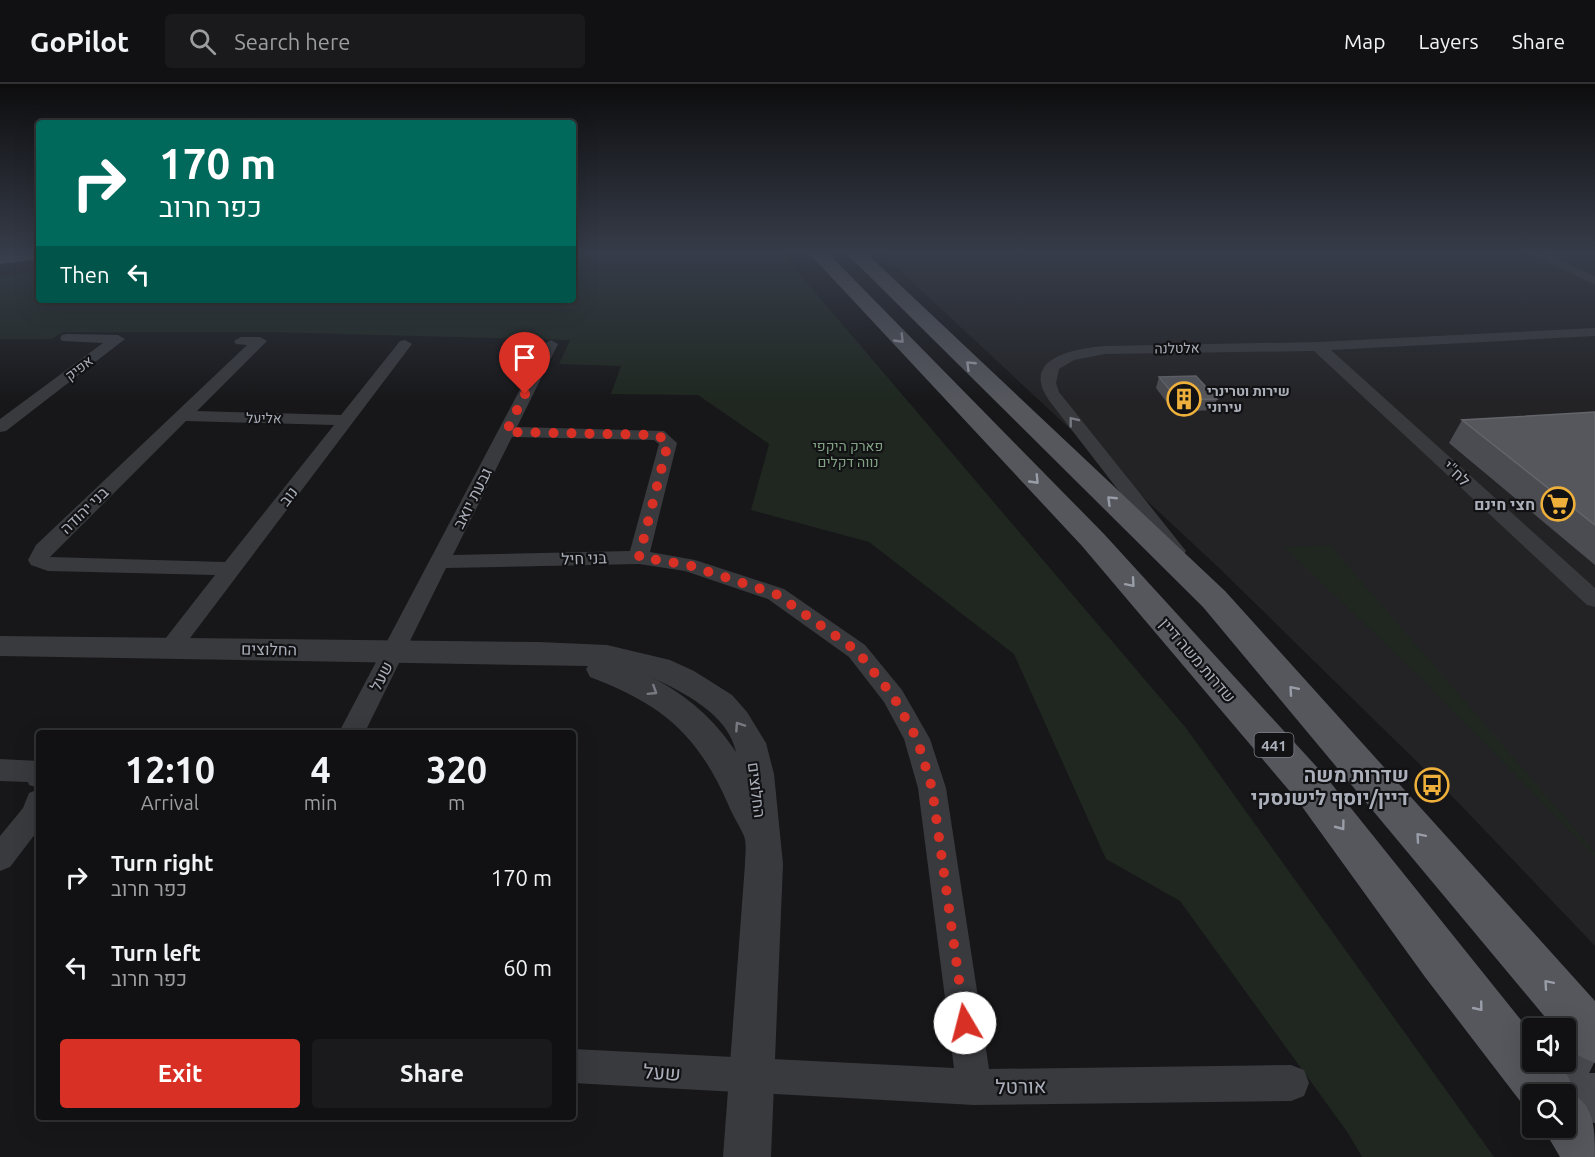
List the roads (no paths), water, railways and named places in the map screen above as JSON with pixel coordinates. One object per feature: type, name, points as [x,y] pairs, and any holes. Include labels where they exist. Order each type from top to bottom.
[{"type":"main road","name":"שדרות משה דיין","points":[[864,301],[1093,540],[1312,789],[1442,961],[1541,1084]]},
{"type":"main road","points":[[905,301],[1214,599],[1592,1031],[1557,1084]]},
{"type":"main road","points":[[1576,1097],[1595,1098]]},
{"type":"main road","points":[[1576,1134],[1592,1157]]},
{"type":"street","name":"אלטלנה","points":[[1214,599],[1057,400],[1048,385],[1050,371],[1059,361],[1071,356],[1105,350],[1318,346],[1595,332]]},
{"type":"street","name":"אפיק","points":[[4,421],[118,339],[67,338]]},
{"type":"street","name":"בני יהודה","points":[[232,569],[48,564],[38,560],[43,550],[260,341],[241,341]]},
{"type":"street","name":"נוב","points":[[170,648],[405,344]]},
{"type":"street","name":"גבעת יואב","points":[[394,651],[551,345]]},
{"type":"street","name":"לח\"י","points":[[1318,346],[1595,600]]},
{"type":"street","name":"אליעל","points":[[181,416],[346,420]]},
{"type":"street","points":[[506,432],[658,435],[668,443],[639,557]]},
{"type":"street","name":"בני חיל","points":[[439,562],[639,557],[688,565],[776,594],[857,651],[893,696],[917,739],[932,788],[974,1087]]},
{"type":"street","name":"החלוצים","points":[[0,646],[539,653],[569,658],[622,676],[671,702],[698,724],[736,782],[756,829],[765,864],[747,1157]]},
{"type":"street","name":"שעל","points":[[353,730],[394,651]]},
{"type":"street","points":[[0,770],[36,771]]},
{"type":"street","points":[[0,858],[36,809]]},
{"type":"street","name":"שעל","points":[[576,1066],[752,1077]]},
{"type":"street","name":"אורטל","points":[[752,1077],[974,1087],[1292,1083]]},
{"type":"place","name":"שירות וטרינרי עירוני","points":[[1184,399]]},
{"type":"place","name":"חצי חינם","points":[[1558,504]]},
{"type":"place","name":"שדרות משה דיין/יוסף לישנסקי","points":[[1432,785]]},
{"type":"park label","name":"פארק היקפי נווה דקלים","points":[[848,454]]}]
